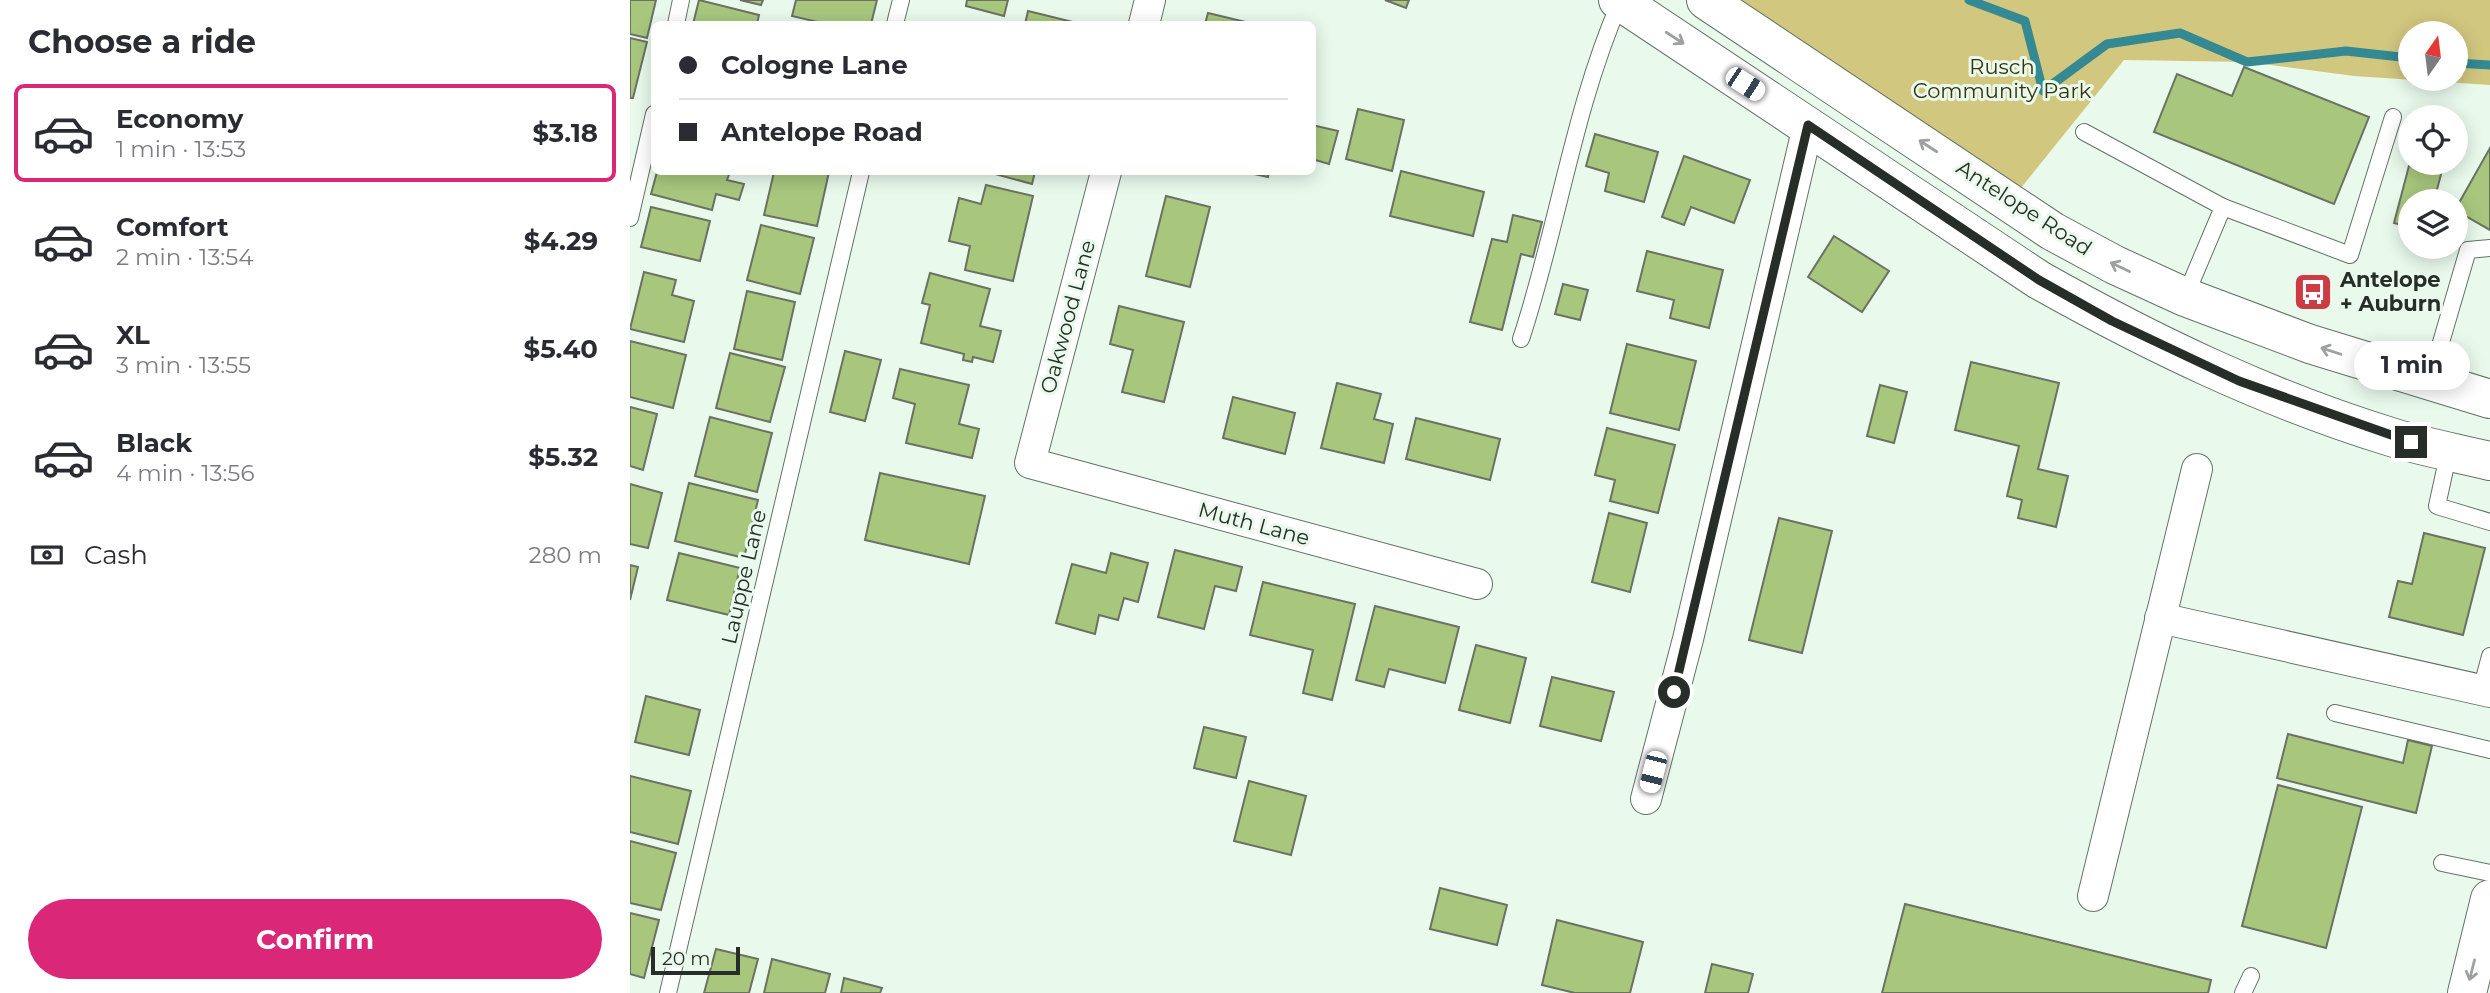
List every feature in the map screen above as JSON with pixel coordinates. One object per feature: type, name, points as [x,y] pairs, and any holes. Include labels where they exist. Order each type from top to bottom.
[{"type":"main road","name":"Antelope Road","points":[[1706,0],[2052,230],[2115,265],[2185,297],[2310,344],[2430,383],[2490,399]]},
{"type":"main road","points":[[1619,1],[2039,280],[2112,321],[2200,365],[2278,397],[2392,438],[2490,461]]},
{"type":"main road","points":[[2467,993],[2490,899]]},
{"type":"street","points":[[1145,21],[1150,0]]},
{"type":"street","points":[[1646,799],[1688,639],[1808,125]]},
{"type":"street","name":"Oakwood Lane","points":[[1030,463],[1105,175]]},
{"type":"street","name":"Muth Lane","points":[[1030,463],[1477,584]]},
{"type":"street","points":[[2093,896],[2197,469]]},
{"type":"street","points":[[2160,618],[2486,691]]},
{"type":"lane","points":[[677,21],[681,0]]},
{"type":"lane","points":[[896,21],[901,0]]},
{"type":"lane","points":[[1521,339],[1540,281],[1569,156],[1598,53],[1619,1]]},
{"type":"lane","points":[[2084,132],[2223,207],[2350,255],[2393,117]]},
{"type":"lane","points":[[630,218],[651,127]]},
{"type":"lane","name":"Lauppe Lane","points":[[668,993],[860,175]]},
{"type":"lane","points":[[2185,297],[2223,207]]},
{"type":"lane","points":[[2430,383],[2468,250],[2490,248]]},
{"type":"lane","points":[[2449,451],[2437,506],[2490,522]]},
{"type":"lane","points":[[2486,691],[2490,656]]},
{"type":"lane","points":[[2335,713],[2490,750]]},
{"type":"lane","points":[[2442,863],[2490,873]]},
{"type":"lane","points":[[2243,993],[2251,976]]},
{"type":"green space","name":"Rusch Community Park","points":[[1741,0],[2490,0],[2490,85],[2468,84],[2468,21],[2398,21],[2398,79],[2247,62],[2124,60],[2021,188]]},
{"type":"building","points":[[630,0],[656,0],[647,38],[630,34]]},
{"type":"building","points":[[699,0],[759,15],[758,21],[694,21]]},
{"type":"building","points":[[740,0],[763,0],[761,5]]},
{"type":"building","points":[[796,0],[877,0],[872,21],[813,21],[792,16]]},
{"type":"building","points":[[967,0],[1008,0],[1004,16],[966,6]]},
{"type":"building","points":[[1385,0],[1409,0],[1406,8]]},
{"type":"building","points":[[1028,11],[1069,21],[1026,21]]},
{"type":"building","points":[[1208,13],[1241,21],[1206,21]]},
{"type":"building","points":[[630,38],[647,42],[633,98],[630,98]]},
{"type":"building","points":[[2244,67],[2369,117],[2334,204],[2154,132],[2177,74],[2232,96]]},
{"type":"building","points":[[1358,109],[1404,120],[1392,171],[1346,159]]},
{"type":"building","points":[[1316,126],[1338,131],[1329,164],[1316,160]]},
{"type":"building","points":[[1595,134],[1658,152],[1644,202],[1605,191],[1609,173],[1586,166]]},
{"type":"building","points":[[2490,148],[2490,230],[2468,217],[2467,189]]},
{"type":"building","points":[[1684,156],[1750,180],[1734,223],[1691,207],[1684,225],[1662,217]]},
{"type":"building","points":[[1401,171],[1484,192],[1473,236],[1390,216]]},
{"type":"building","points":[[656,175],[729,175],[727,180],[744,184],[739,200],[716,194],[712,210],[651,194]]},
{"type":"building","points":[[773,175],[828,175],[817,226],[764,215]]},
{"type":"building","points":[[999,175],[1034,175],[1032,184]]},
{"type":"building","points":[[2407,175],[2441,175],[2437,189],[2403,189]]},
{"type":"building","points":[[986,185],[1033,196],[1013,281],[965,270],[970,246],[949,241],[959,198],[981,204]]},
{"type":"building","points":[[1166,196],[1210,207],[1190,287],[1146,276]]},
{"type":"building","points":[[651,207],[710,221],[700,261],[641,247]]},
{"type":"building","points":[[2398,208],[2398,224],[2394,223]]},
{"type":"building","points":[[1513,215],[1542,222],[1533,257],[1521,254],[1502,330],[1470,322],[1492,239],[1507,242]]},
{"type":"building","points":[[761,225],[814,238],[800,294],[747,280]]},
{"type":"building","points":[[1834,236],[1889,271],[1862,312],[1808,277]]},
{"type":"building","points":[[1647,251],[1723,270],[1709,328],[1670,318],[1674,300],[1637,291]]},
{"type":"building","points":[[644,272],[676,280],[672,295],[694,301],[684,342],[630,329]]},
{"type":"building","points":[[930,273],[990,289],[980,326],[1001,331],[993,362],[973,357],[972,362],[963,360],[964,354],[921,343],[930,305],[922,303]]},
{"type":"building","points":[[1563,284],[1588,290],[1580,320],[1555,314]]},
{"type":"building","points":[[747,291],[795,302],[782,360],[734,349]]},
{"type":"building","points":[[1119,306],[1184,322],[1164,402],[1122,392],[1133,350],[1110,344]]},
{"type":"building","points":[[630,341],[686,355],[673,408],[630,397]]},
{"type":"building","points":[[1627,344],[1696,361],[1679,430],[1610,413]]},
{"type":"building","points":[[845,351],[881,360],[865,421],[830,412]]},
{"type":"building","points":[[730,353],[785,367],[770,422],[716,408]]},
{"type":"building","points":[[1971,362],[2059,383],[2038,469],[2068,476],[2056,527],[2018,518],[2022,500],[2007,496],[2019,446],[1955,430]]},
{"type":"building","points":[[900,369],[969,385],[959,424],[979,429],[972,458],[906,443],[915,404],[893,398]]},
{"type":"building","points":[[1337,383],[1381,394],[1374,419],[1393,424],[1384,463],[1321,448]]},
{"type":"building","points":[[1880,385],[1907,392],[1894,443],[1867,436]]},
{"type":"building","points":[[1233,397],[1295,413],[1285,454],[1223,438]]},
{"type":"building","points":[[630,407],[657,414],[643,470],[630,466]]},
{"type":"building","points":[[710,417],[772,433],[757,492],[695,476]]},
{"type":"building","points":[[1416,418],[1500,439],[1490,480],[1406,459]]},
{"type":"building","points":[[1607,428],[1675,445],[1658,513],[1610,501],[1615,480],[1595,475]]},
{"type":"building","points":[[880,473],[985,496],[969,564],[865,540]]},
{"type":"building","points":[[689,483],[758,500],[744,558],[675,541]]},
{"type":"building","points":[[630,484],[662,493],[648,548],[630,544]]},
{"type":"building","points":[[1609,513],[1647,523],[1630,592],[1592,582]]},
{"type":"building","points":[[1779,518],[1832,531],[1802,653],[1749,640]]},
{"type":"building","points":[[2424,533],[2485,548],[2463,635],[2389,617],[2398,581],[2412,584]]},
{"type":"building","points":[[1175,550],[1242,567],[1236,591],[1215,586],[1204,629],[1158,617]]},
{"type":"building","points":[[679,553],[740,568],[729,615],[667,600]]},
{"type":"building","points":[[1111,553],[1148,563],[1138,602],[1124,598],[1118,620],[1099,615],[1095,634],[1056,623],[1072,564],[1106,573]]},
{"type":"building","points":[[630,565],[638,567],[630,600]]},
{"type":"building","points":[[1263,582],[1355,604],[1332,700],[1303,693],[1313,650],[1250,635]]},
{"type":"building","points":[[1375,606],[1459,627],[1445,683],[1389,669],[1384,687],[1356,680]]},
{"type":"building","points":[[1476,645],[1526,658],[1510,723],[1459,710]]},
{"type":"building","points":[[1552,677],[1614,692],[1601,741],[1540,726]]},
{"type":"building","points":[[646,696],[700,710],[689,755],[635,742]]},
{"type":"building","points":[[1204,727],[1246,737],[1236,778],[1194,768]]},
{"type":"building","points":[[2288,734],[2403,763],[2408,740],[2432,746],[2416,813],[2277,778]]},
{"type":"building","points":[[630,776],[691,791],[678,844],[630,832]]},
{"type":"building","points":[[1249,781],[1306,796],[1291,855],[1234,841]]},
{"type":"building","points":[[2278,785],[2362,807],[2326,948],[2242,926]]},
{"type":"building","points":[[630,841],[676,853],[661,910],[630,903]]},
{"type":"building","points":[[1440,888],[1507,905],[1497,945],[1430,929]]},
{"type":"building","points":[[1905,904],[2211,980],[2208,993],[1882,993]]},
{"type":"building","points":[[630,913],[659,920],[644,978],[630,974]]},
{"type":"building","points":[[1557,920],[1643,942],[1630,993],[1575,993],[1542,985]]},
{"type":"building","points":[[716,949],[758,959],[749,993],[704,993]]},
{"type":"building","points":[[772,959],[830,974],[825,993],[764,993]]},
{"type":"building","points":[[1712,964],[1753,974],[1748,993],[1705,993]]},
{"type":"building","points":[[844,978],[882,988],[880,993],[841,993]]},
{"type":"waterway","points":[[1969,0],[2025,21],[2043,91],[2107,44],[2180,33],[2247,62],[2346,51],[2398,57]]},
{"type":"waterway","points":[[2468,64],[2490,65]]},
{"type":"place","name":"Antelope + Auburn","points":[[2313,292]]},
{"type":"route","points":[[1674,692],[1808,125],[2039,280],[2112,321],[2200,365],[2278,397],[2392,438],[2411,442]]}]
